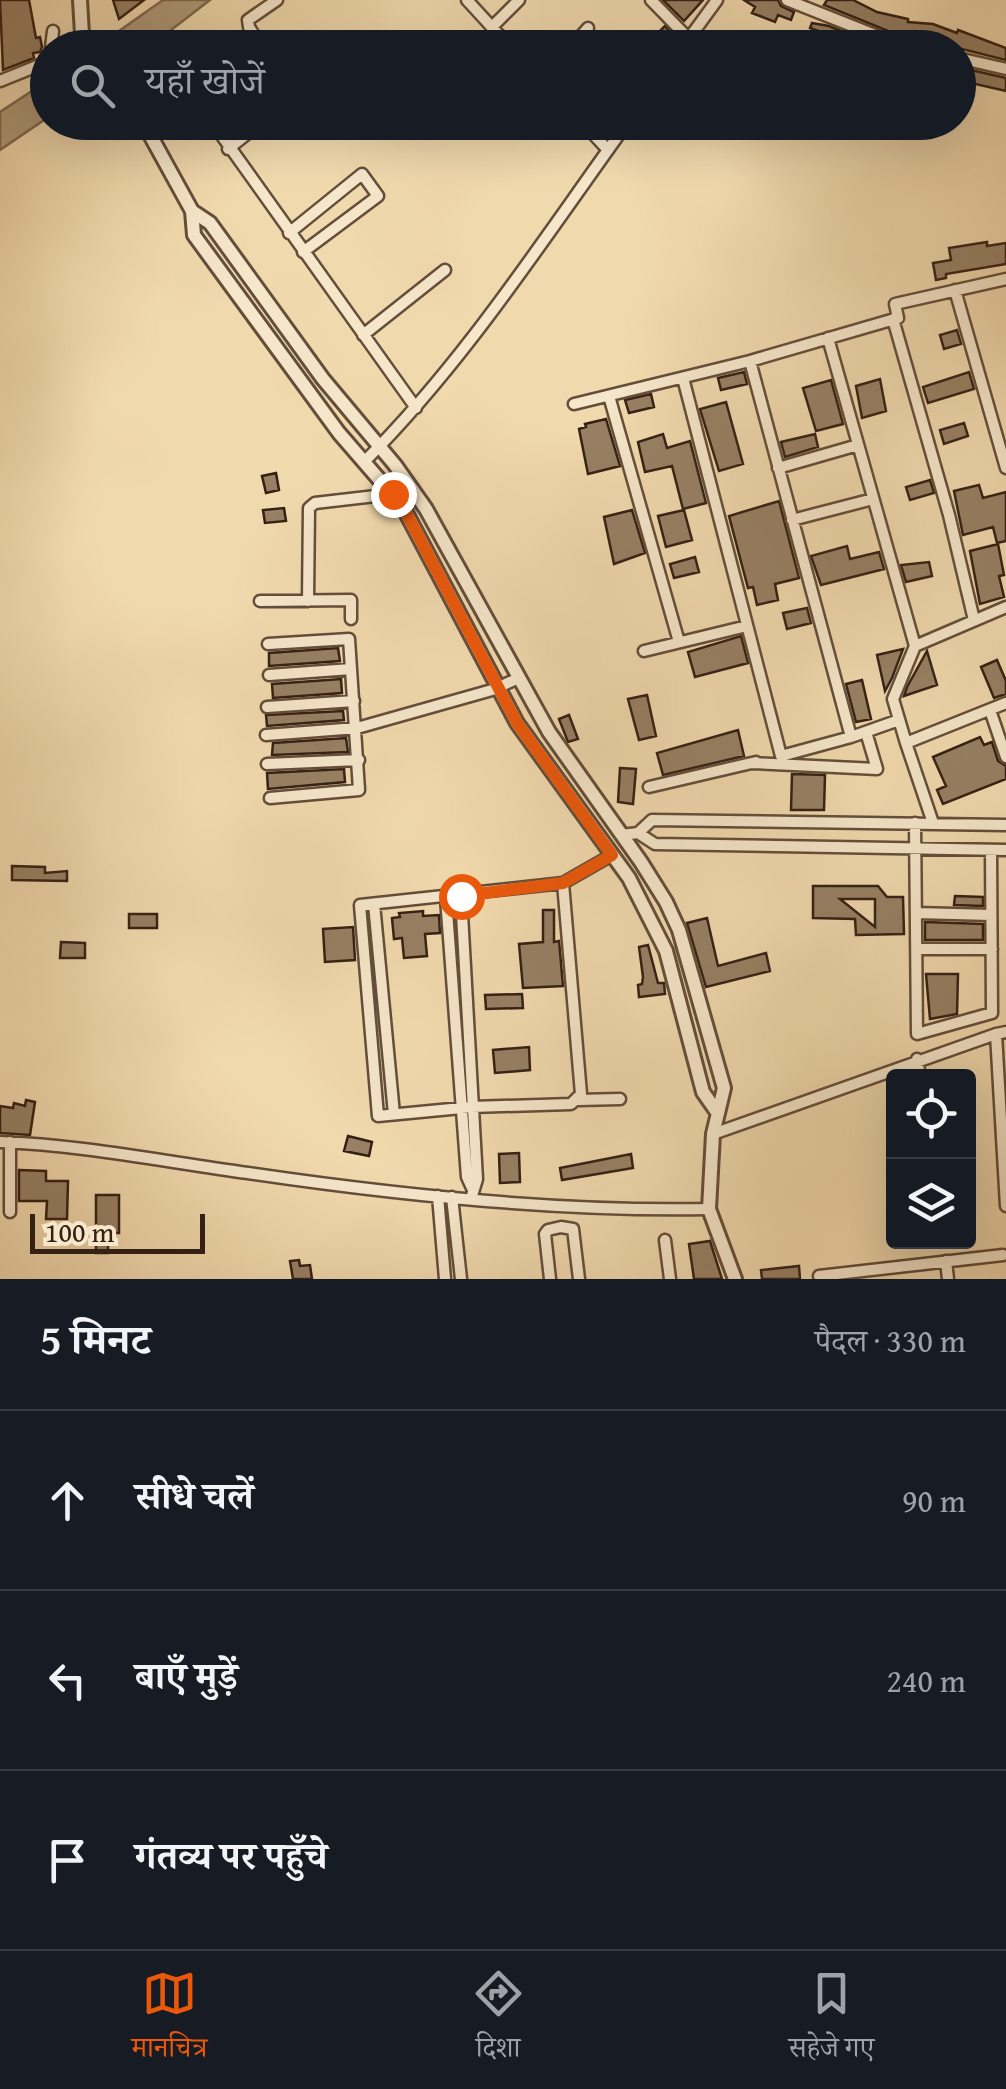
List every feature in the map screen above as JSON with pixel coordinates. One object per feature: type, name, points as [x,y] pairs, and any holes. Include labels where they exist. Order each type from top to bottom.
[{"type":"street","points":[[252,30],[248,23],[277,0]]},
{"type":"street","points":[[467,0],[495,30]]},
{"type":"street","points":[[492,27],[519,0]]},
{"type":"street","points":[[652,0],[676,30]]},
{"type":"street","points":[[695,30],[717,0]]},
{"type":"street","points":[[787,0],[862,30]]},
{"type":"street","points":[[78,2],[82,30]]},
{"type":"street","points":[[976,62],[1006,69]]},
{"type":"street","points":[[0,81],[30,69]]},
{"type":"street","points":[[153,140],[192,211],[194,235],[339,433],[403,507],[536,752],[629,878],[666,950],[704,1092],[717,1112]]},
{"type":"street","points":[[223,140],[416,408]]},
{"type":"street","points":[[228,148],[238,140]]},
{"type":"street","points":[[599,140],[608,150]]},
{"type":"street","points":[[366,462],[468,344],[615,140]]},
{"type":"street","points":[[289,233],[362,174],[378,196],[302,252]]},
{"type":"street","points":[[192,211],[210,223],[323,379],[426,508],[549,732],[641,862],[679,930],[724,1088],[712,1134],[709,1208],[735,1279]]},
{"type":"street","points":[[363,335],[445,270]]},
{"type":"street","points":[[574,404],[750,361],[898,318],[895,304],[1006,279]]},
{"type":"street","points":[[956,290],[1006,468]]},
{"type":"street","points":[[893,319],[949,515],[974,620]]},
{"type":"street","points":[[828,338],[915,646],[893,699],[934,823]]},
{"type":"street","points":[[750,361],[851,737]]},
{"type":"street","points":[[684,378],[781,756]]},
{"type":"street","points":[[609,396],[679,642]]},
{"type":"street","points":[[778,468],[858,446]]},
{"type":"street","points":[[308,600],[309,508],[315,503],[393,494]]},
{"type":"street","points":[[792,520],[872,498]]},
{"type":"street","points":[[260,601],[351,600],[351,619]]},
{"type":"street","points":[[915,646],[1006,607]]},
{"type":"street","points":[[644,651],[747,626]]},
{"type":"street","points":[[268,644],[349,639],[359,790],[270,798]]},
{"type":"street","points":[[268,675],[351,669]]},
{"type":"street","points":[[266,735],[357,728],[498,688],[518,678]]},
{"type":"street","points":[[267,708],[354,700]]},
{"type":"street","points":[[906,743],[1006,703]]},
{"type":"street","points":[[990,710],[1006,756]]},
{"type":"street","points":[[649,787],[781,756],[899,720]]},
{"type":"street","points":[[752,763],[877,769],[866,732]]},
{"type":"street","points":[[267,764],[358,760]]},
{"type":"street","points":[[621,835],[638,833],[652,820],[1006,826]]},
{"type":"street","points":[[915,823],[918,1034],[1006,1010]]},
{"type":"street","points":[[638,833],[656,844],[1006,850]]},
{"type":"street","points":[[990,850],[992,1013]]},
{"type":"street","points":[[612,855],[563,883],[360,905],[378,1116],[620,1099]]},
{"type":"street","points":[[563,883],[581,1094],[578,1100]]},
{"type":"street","points":[[461,896],[467,1108]]},
{"type":"street","points":[[446,898],[476,1179],[472,1193]]},
{"type":"street","points":[[917,912],[991,915]]},
{"type":"street","points":[[917,949],[992,949]]},
{"type":"street","points":[[712,1134],[917,1059],[1001,1033],[1006,1206]]},
{"type":"street","points":[[917,1059],[919,1069]]},
{"type":"street","points":[[10,1212],[5,1142],[180,1160],[245,1173],[438,1196],[472,1193],[662,1210],[709,1208]]},
{"type":"street","points":[[438,1196],[445,1279]]},
{"type":"street","points":[[452,1197],[461,1279]]},
{"type":"street","points":[[550,1279],[545,1234],[560,1227],[574,1230],[579,1279]]},
{"type":"street","points":[[665,1240],[670,1279]]},
{"type":"street","points":[[819,1276],[856,1275],[1003,1255]]},
{"type":"street","points":[[946,1262],[948,1279]]},
{"type":"shaded area","points":[[163,0],[210,0],[171,30],[120,30]]},
{"type":"shaded area","points":[[30,92],[30,130],[0,150],[0,112]]},
{"type":"building","points":[[0,0],[29,0],[35,30],[30,30],[30,60],[3,70]]},
{"type":"building","points":[[113,0],[144,0],[119,19]]},
{"type":"building","points":[[663,0],[703,0],[684,21]]},
{"type":"building","points":[[744,0],[778,0],[794,12],[791,20],[778,15],[775,22],[752,13],[755,7]]},
{"type":"building","points":[[827,0],[853,0],[908,22],[949,30],[886,30],[824,5]]},
{"type":"building","points":[[812,23],[839,30],[816,30],[810,28]]},
{"type":"building","points":[[976,37],[1006,48],[1006,60],[976,52]]},
{"type":"building","points":[[976,71],[1006,78],[1006,91],[976,84]]},
{"type":"building","points":[[987,242],[987,246],[1006,243],[1006,264],[946,274],[946,278],[936,280],[933,263],[951,260],[949,248]]},
{"type":"building","points":[[957,330],[961,344],[944,349],[940,335]]},
{"type":"building","points":[[744,372],[747,384],[721,390],[718,378]]},
{"type":"building","points":[[969,372],[974,389],[928,403],[923,387]]},
{"type":"building","points":[[880,379],[886,411],[862,418],[856,386]]},
{"type":"building","points":[[831,380],[843,424],[816,431],[803,388]]},
{"type":"building","points":[[651,394],[654,407],[629,413],[625,400]]},
{"type":"building","points":[[726,402],[743,464],[719,471],[700,409]]},
{"type":"building","points":[[606,419],[620,466],[588,474],[579,429]]},
{"type":"building","points":[[964,423],[968,436],[944,444],[940,430]]},
{"type":"building","points":[[663,434],[667,448],[690,441],[706,503],[683,509],[672,466],[645,472],[638,442]]},
{"type":"building","points":[[815,434],[818,447],[785,457],[781,442]]},
{"type":"building","points":[[276,473],[279,490],[266,493],[262,476]]},
{"type":"building","points":[[930,480],[934,493],[910,500],[906,487]]},
{"type":"building","points":[[979,485],[983,498],[1006,492],[1006,541],[997,543],[993,527],[963,535],[954,491]]},
{"type":"building","points":[[779,501],[799,578],[775,584],[778,600],[757,605],[753,587],[748,588],[729,516]]},
{"type":"building","points":[[284,508],[286,521],[265,523],[263,510]]},
{"type":"building","points":[[632,510],[645,553],[614,564],[604,517]]},
{"type":"building","points":[[684,510],[692,540],[666,547],[658,516]]},
{"type":"building","points":[[998,544],[1004,597],[980,604],[970,551]]},
{"type":"building","points":[[847,546],[850,559],[879,552],[884,569],[821,585],[811,556]]},
{"type":"building","points":[[695,557],[699,572],[674,578],[670,564]]},
{"type":"building","points":[[929,562],[932,576],[906,582],[901,565]]},
{"type":"building","points":[[807,608],[811,623],[787,629],[783,613]]},
{"type":"building","points":[[741,636],[748,663],[695,677],[688,652]]},
{"type":"building","points":[[338,648],[340,661],[269,666],[269,653]]},
{"type":"building","points":[[903,649],[892,678],[885,691],[877,655]]},
{"type":"building","points":[[927,651],[937,685],[904,696],[907,687]]},
{"type":"building","points":[[997,660],[1006,681],[1006,694],[994,698],[981,667]]},
{"type":"building","points":[[341,679],[342,693],[273,698],[272,684]]},
{"type":"building","points":[[862,680],[871,719],[856,722],[846,684]]},
{"type":"building","points":[[647,695],[656,736],[639,740],[628,699]]},
{"type":"building","points":[[343,711],[344,720],[267,726],[266,715]]},
{"type":"building","points":[[569,715],[578,739],[568,742],[559,719]]},
{"type":"building","points":[[738,730],[744,756],[663,775],[657,753]]},
{"type":"building","points":[[980,737],[984,745],[992,742],[998,761],[1006,766],[1006,779],[943,804],[937,790],[946,786],[933,757]]},
{"type":"building","points":[[346,738],[348,752],[272,755],[273,743]]},
{"type":"building","points":[[620,768],[636,769],[633,804],[618,802]]},
{"type":"building","points":[[344,769],[345,782],[268,789],[267,773]]},
{"type":"building","points":[[792,774],[825,775],[824,810],[791,810]]},
{"type":"building","points":[[12,866],[45,867],[45,873],[67,871],[67,881],[12,880]]},
{"type":"building","points":[[813,886],[878,886],[887,897],[903,897],[904,934],[856,935],[855,919],[813,918]],"holes":[[[840,899],[875,899],[875,927]]]},
{"type":"building","points":[[955,896],[983,897],[983,906],[954,905]]},
{"type":"building","points":[[543,910],[554,910],[554,942],[559,941],[563,986],[523,988],[519,944],[543,942]]},
{"type":"building","points":[[423,911],[423,916],[439,915],[440,933],[425,934],[427,956],[404,958],[402,938],[394,939],[392,918],[400,917],[399,913]]},
{"type":"building","points":[[129,914],[157,914],[157,928],[129,928]]},
{"type":"building","points":[[707,918],[718,966],[766,953],[770,971],[706,987],[687,923]]},
{"type":"building","points":[[925,922],[983,924],[983,940],[925,940]]},
{"type":"building","points":[[353,927],[355,960],[325,962],[323,929]]},
{"type":"building","points":[[61,942],[85,943],[85,958],[60,958]]},
{"type":"building","points":[[648,945],[658,983],[664,983],[665,994],[639,997],[638,985],[643,977],[639,947]]},
{"type":"building","points":[[926,974],[958,974],[957,1014],[930,1019]]},
{"type":"building","points":[[522,994],[523,1008],[486,1009],[485,995]]},
{"type":"building","points":[[529,1047],[530,1070],[495,1073],[493,1050]]},
{"type":"building","points":[[26,1100],[35,1102],[30,1135],[0,1133],[0,1106],[25,1106]]},
{"type":"building","points":[[348,1136],[372,1142],[369,1156],[344,1151]]},
{"type":"building","points":[[519,1153],[520,1182],[500,1183],[499,1154]]},
{"type":"building","points":[[631,1154],[633,1168],[562,1180],[560,1168]]},
{"type":"building","points":[[19,1170],[46,1171],[46,1181],[68,1181],[67,1219],[46,1219],[47,1201],[19,1201]]},
{"type":"building","points":[[96,1195],[119,1195],[119,1233],[108,1233],[108,1253],[96,1253]]},
{"type":"building","points":[[710,1241],[722,1279],[694,1279],[689,1244]]},
{"type":"building","points":[[299,1260],[300,1266],[310,1265],[312,1279],[293,1279],[290,1261]]},
{"type":"building","points":[[799,1266],[800,1279],[762,1279],[761,1270]]},
{"type":"route","points":[[393,494],[517,723],[612,855],[563,883],[461,896]]}]
